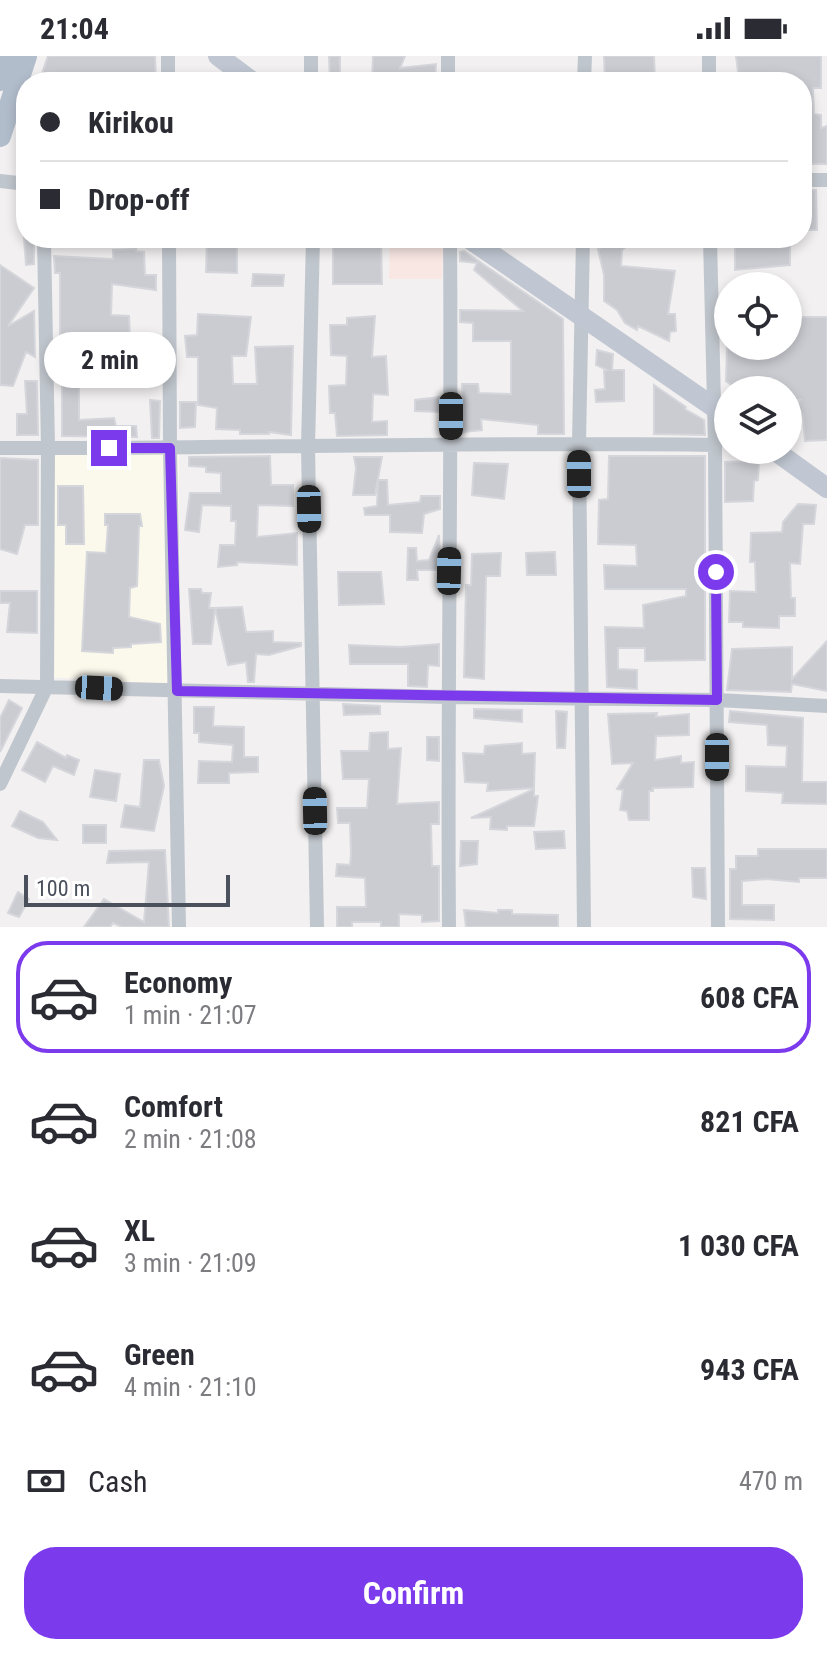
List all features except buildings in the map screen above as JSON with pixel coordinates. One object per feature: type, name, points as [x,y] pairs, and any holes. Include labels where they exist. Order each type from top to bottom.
[{"type":"main road","points":[[0,80],[8,56]]},
{"type":"main road","points":[[0,136],[16,87]]},
{"type":"street","points":[[218,56],[240,72]]},
{"type":"street","points":[[0,784],[47,686],[48,448],[44,248]]},
{"type":"street","points":[[169,248],[179,927]]},
{"type":"street","points":[[313,248],[308,447],[317,927]]},
{"type":"street","points":[[449,927],[450,248]]},
{"type":"street","points":[[483,248],[714,407]]},
{"type":"street","points":[[583,248],[579,443],[584,927]]},
{"type":"street","points":[[711,248],[718,376]]},
{"type":"street","points":[[0,448],[579,443],[714,445]]},
{"type":"street","points":[[715,464],[718,927]]},
{"type":"street","points":[[794,464],[827,488]]},
{"type":"street","points":[[0,686],[717,700],[827,706]]},
{"type":"shaded area","points":[[390,248],[443,248],[442,279],[389,279]]},
{"type":"shaded area","points":[[47,447],[179,452],[180,685],[48,677]]},
{"type":"route","points":[[109,448],[170,448],[177,691],[717,700],[716,572]]}]
